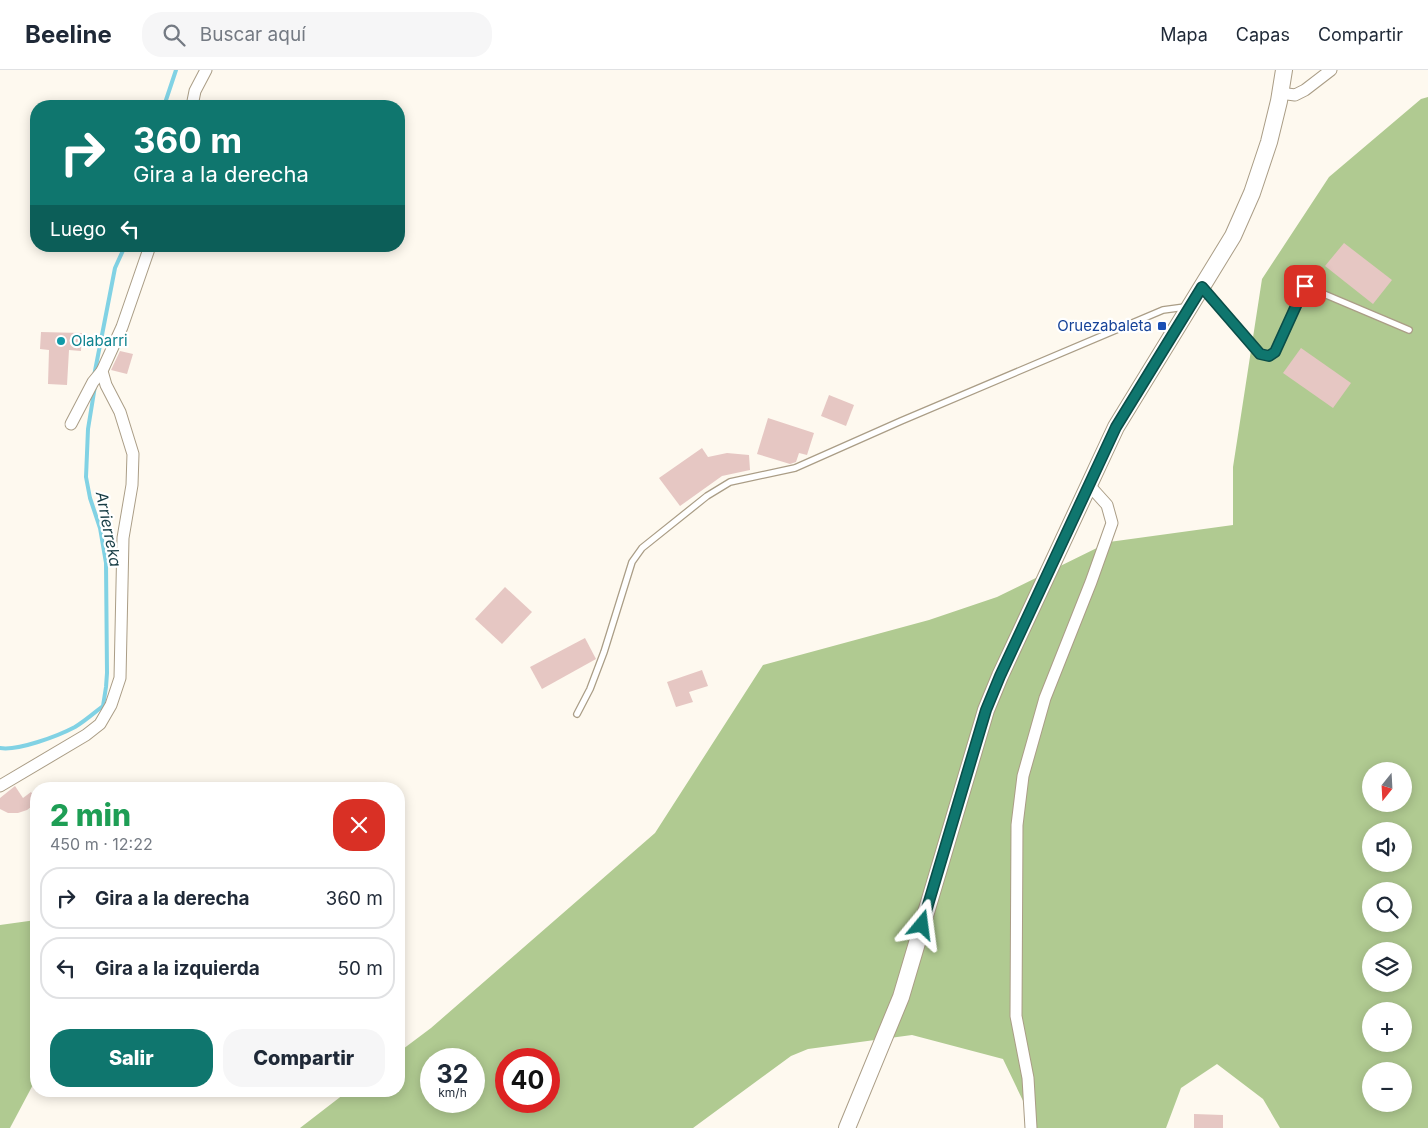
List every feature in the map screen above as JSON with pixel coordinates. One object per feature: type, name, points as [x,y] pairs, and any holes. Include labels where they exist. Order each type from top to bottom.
[{"type":"street","points":[[193,100],[195,91],[206,70]]},
{"type":"street","points":[[846,1128],[900,997],[986,710],[1000,676],[1116,427],[1233,236],[1252,194],[1269,142],[1284,70]]},
{"type":"street","points":[[1280,93],[1295,95],[1300,93],[1331,70]]},
{"type":"street","points":[[71,424],[93,382],[102,371],[122,327],[148,252]]},
{"type":"street","points":[[0,786],[86,735],[100,724],[111,705],[120,678],[122,538],[132,485],[133,454],[120,412],[106,385],[102,371]]},
{"type":"street","points":[[1031,1128],[1028,1078],[1016,1016],[1018,818],[1023,776],[1045,698],[1112,523],[1107,505],[1088,485]]},
{"type":"lane","points":[[1202,287],[1260,354],[1269,356],[1275,352],[1305,286],[1409,330]]},
{"type":"lane","points":[[577,714],[590,689],[604,652],[632,562],[642,548],[707,496],[730,482],[794,468],[1163,310],[1190,307]]},
{"type":"green space","points":[[1428,97],[1428,1128],[1280,1128],[1263,1099],[1217,1064],[1181,1088],[1166,1128],[1036,1128],[1003,1059],[912,1035],[808,1049],[791,1056],[693,1128],[300,1128],[340,1097],[405,1097],[405,1048],[431,1028],[655,833],[763,665],[929,620],[997,597],[1109,542],[1233,525],[1233,467],[1262,279],[1329,177],[1421,99]]},
{"type":"green space","points":[[30,921],[30,1090],[10,1128],[0,1128],[0,925]]},
{"type":"building","points":[[1344,243],[1392,280],[1373,304],[1325,266]]},
{"type":"building","points":[[41,332],[82,333],[81,351],[69,350],[67,385],[48,384],[49,350],[40,349]]},
{"type":"building","points":[[1301,348],[1351,383],[1333,408],[1283,373]]},
{"type":"building","points":[[120,351],[133,354],[127,374],[111,370]]},
{"type":"building","points":[[829,395],[854,405],[846,426],[821,416]]},
{"type":"building","points":[[768,418],[814,433],[807,455],[799,453],[796,462],[790,464],[757,454]]},
{"type":"building","points":[[702,448],[708,457],[727,453],[749,455],[750,470],[722,476],[680,506],[659,478]]},
{"type":"building","points":[[505,587],[532,612],[502,644],[475,619]]},
{"type":"building","points":[[585,638],[596,659],[542,689],[530,667]]},
{"type":"building","points":[[702,670],[708,686],[689,692],[693,702],[676,707],[667,682]]},
{"type":"building","points":[[15,786],[23,798],[30,793],[30,808],[18,813],[8,813],[0,809],[0,798]]},
{"type":"building","points":[[1194,1114],[1223,1115],[1223,1128],[1194,1128]]},
{"type":"waterway","name":"Arrierreka","points":[[166,100],[176,70]]},
{"type":"waterway","name":"Arrierreka","points":[[94,376],[115,268],[122,252]]},
{"type":"waterway","name":"Arrierreka","points":[[0,748],[27,745],[59,734],[79,725],[103,706],[107,673],[106,563],[100,528],[90,498],[86,477],[88,429],[95,386]]},
{"type":"place","name":"Oruezabaleta","points":[[1162,326]]},
{"type":"place","name":"Olabarri","points":[[61,341]]},
{"type":"route","points":[[922,925],[986,710],[1116,427],[1202,287],[1260,354],[1269,356],[1275,352],[1305,286]]}]
